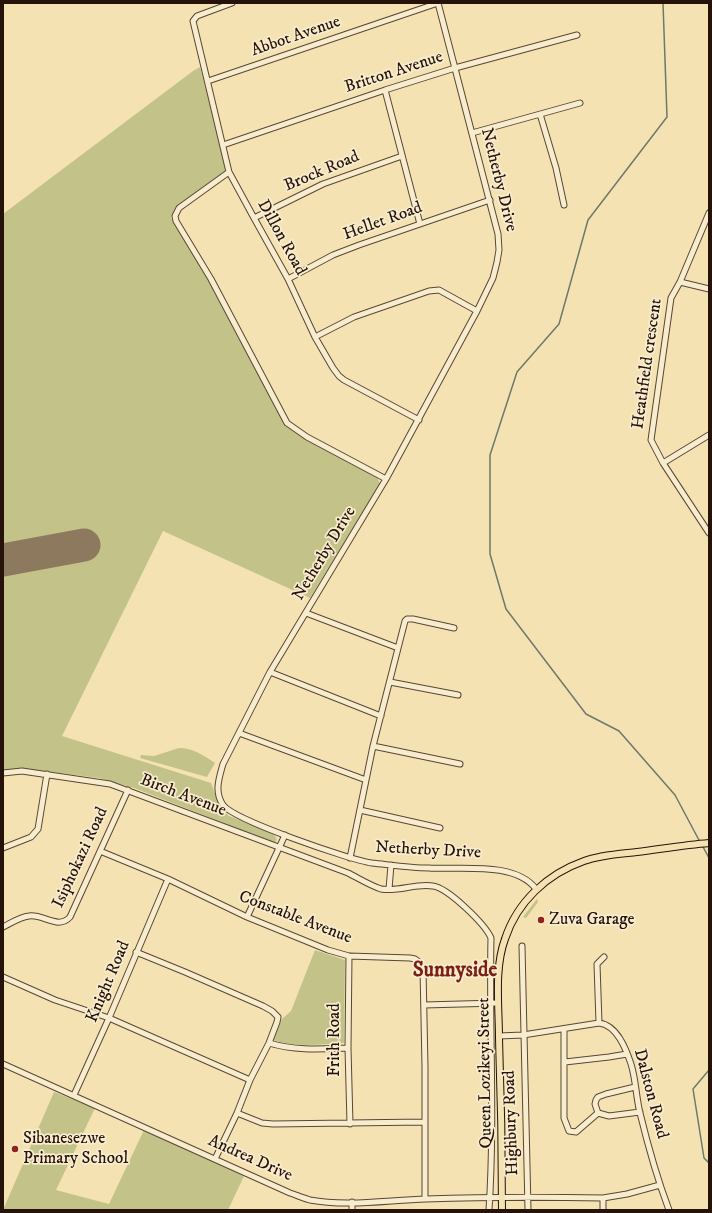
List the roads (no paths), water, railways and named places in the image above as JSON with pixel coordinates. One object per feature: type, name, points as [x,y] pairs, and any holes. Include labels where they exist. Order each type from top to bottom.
[{"type":"main road","name":"Queen Lozikeyi Street","points":[[502,1210],[498,1003],[499,961],[505,938],[514,918],[521,906],[536,889],[553,876],[584,861],[623,853],[709,843]]},
{"type":"street","name":"Dillon Road","points":[[232,3],[202,13],[194,19],[194,28],[229,172],[288,279],[316,337],[339,376],[418,420]]},
{"type":"street","name":"Netherby Drive","points":[[438,3],[498,234],[499,250],[493,278],[478,311],[386,479],[270,672],[223,764],[219,777],[218,789],[220,800],[226,809],[235,814],[285,835],[350,858],[370,863],[391,865],[429,868],[499,870],[524,879],[531,883],[536,889]]},
{"type":"street","name":"Abbot Avenue","points":[[208,81],[438,3]]},
{"type":"street","name":"Britton Avenue","points":[[223,145],[455,68],[577,35]]},
{"type":"street","points":[[385,90],[420,224]]},
{"type":"street","points":[[472,133],[580,103]]},
{"type":"street","points":[[540,114],[556,168],[564,205]]},
{"type":"street","name":"Brock Road","points":[[254,218],[323,184],[402,156]]},
{"type":"street","points":[[229,172],[179,208],[175,216],[176,221],[211,279],[287,423],[307,437],[386,479]]},
{"type":"street","name":"Hellet Road","points":[[288,279],[359,244],[490,200]]},
{"type":"street","name":"Heathfield crescent","points":[[709,213],[680,282],[671,298],[651,433],[651,440],[663,464],[709,533]]},
{"type":"street","points":[[680,282],[709,289]]},
{"type":"street","points":[[316,337],[354,318],[430,291],[439,290],[478,311]]},
{"type":"street","points":[[663,464],[709,435]]},
{"type":"street","points":[[306,613],[398,648]]},
{"type":"street","points":[[350,858],[373,746],[406,619],[413,618],[454,628]]},
{"type":"street","points":[[270,672],[381,716]]},
{"type":"street","points":[[390,682],[458,695]]},
{"type":"street","points":[[239,733],[366,780]]},
{"type":"street","points":[[373,746],[460,764]]},
{"type":"street","name":"Birch Avenue","points":[[3,773],[22,770],[110,784],[348,873],[372,886],[381,889],[397,890],[422,886],[434,886],[451,894],[482,924],[488,931],[491,938],[491,1126],[489,1210]]},
{"type":"street","points":[[3,848],[31,836],[38,829],[47,774]]},
{"type":"street","name":"Isiphokazi Road","points":[[3,927],[21,918],[29,916],[41,917],[58,923],[64,922],[70,917],[128,790]]},
{"type":"street","points":[[360,810],[440,828]]},
{"type":"street","points":[[247,917],[285,835]]},
{"type":"street","name":"Constable Avenue","points":[[100,851],[168,879],[247,917],[322,947],[349,956],[398,957],[415,959],[422,965],[424,1005],[425,1199]]},
{"type":"street","points":[[389,889],[391,865]]},
{"type":"street","name":"Knight Road","points":[[74,1095],[109,1018],[168,879]]},
{"type":"street","name":"Highbury Road","points":[[522,946],[528,1210]]},
{"type":"street","points":[[136,952],[209,982],[272,1011],[278,1018],[269,1043],[250,1080],[215,1159]]},
{"type":"street","name":"Frith Road","points":[[349,956],[348,1048],[350,1124]]},
{"type":"street","points":[[499,1036],[523,1035],[599,1023],[597,964],[604,956]]},
{"type":"street","points":[[3,977],[55,1000],[109,1018],[250,1080]]},
{"type":"street","points":[[424,1005],[498,1003]]},
{"type":"street","name":"Dalston Road","points":[[599,1023],[606,1024],[616,1032],[627,1054],[631,1065],[640,1112],[660,1185],[669,1210]]},
{"type":"street","points":[[564,1029],[564,1118],[569,1131],[572,1132],[579,1130],[598,1113]]},
{"type":"street","points":[[269,1043],[292,1048],[348,1048]]},
{"type":"street","points":[[565,1062],[609,1058],[627,1054]]},
{"type":"street","name":"Andrea Drive","points":[[3,1064],[308,1199],[329,1202],[352,1202],[502,1197],[603,1198],[628,1194],[660,1185]]},
{"type":"street","points":[[598,1113],[595,1104],[598,1097],[635,1087]]},
{"type":"street","points":[[598,1113],[609,1116],[640,1112]]},
{"type":"street","points":[[236,1113],[262,1123],[273,1124],[424,1122]]},
{"type":"street","points":[[603,1198],[603,1210]]},
{"type":"street","points":[[352,1202],[352,1210]]},
{"type":"waterway","points":[[663,3],[667,117],[588,220],[559,324],[517,372],[490,455],[490,554],[506,609],[586,714],[619,731],[675,795],[700,842]]},
{"type":"waterway","points":[[702,845],[709,858]]},
{"type":"waterway","points":[[709,1070],[693,1089],[704,1158],[709,1163]]},
{"type":"place","name":"Zuva Garage","points":[[541,920]]},
{"type":"place","name":"Sibanesezwe Primary School","points":[[15,1149]]},
{"type":"district","name":"Sunnyside","points":[[455,972]]}]
